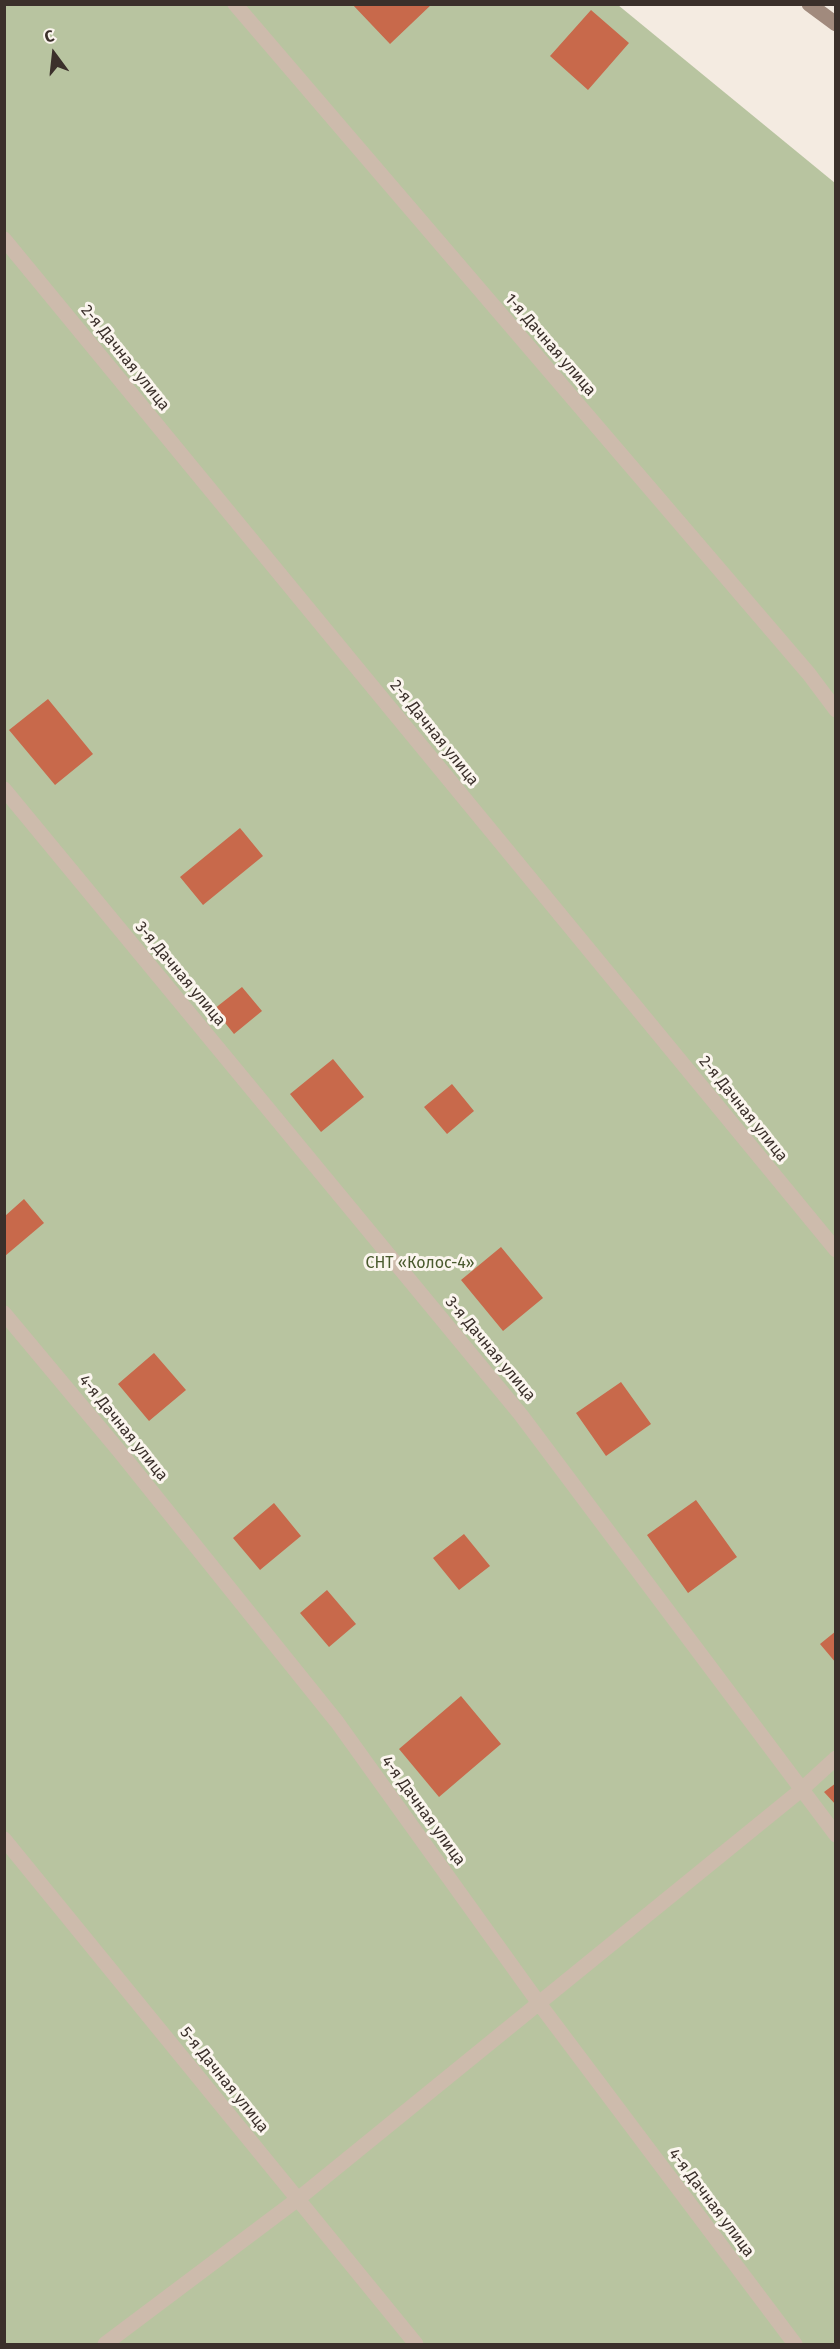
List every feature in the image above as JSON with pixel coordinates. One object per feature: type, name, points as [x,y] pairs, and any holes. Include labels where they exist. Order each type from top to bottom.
[{"type":"street","name":"1-я Дачная улица","points":[[235,4],[801,665],[836,710]]},
{"type":"street","points":[[809,4],[836,24]]},
{"type":"street","name":"2-я Дачная улица","points":[[4,239],[836,1250]]},
{"type":"street","name":"3-я Дачная улица","points":[[4,789],[521,1415],[836,1835]]},
{"type":"street","name":"4-я Дачная улица","points":[[4,1313],[120,1452],[337,1722],[538,2002],[795,2344]]},
{"type":"street","points":[[105,2344],[298,2199],[801,1790],[836,1758]]},
{"type":"street","name":"5-я Дачная улица","points":[[4,1839],[416,2344]]},
{"type":"green space","name":"СНТ «Колос-4»","points":[[5,5],[618,5],[835,183],[835,2344],[5,2344]]},
{"type":"building","points":[[352,4],[432,4],[390,44]]},
{"type":"building","points":[[591,10],[629,43],[588,90],[550,56]]},
{"type":"building","points":[[48,699],[93,754],[55,785],[9,730]]},
{"type":"building","points":[[240,828],[263,856],[203,905],[180,877]]},
{"type":"building","points":[[242,987],[262,1011],[234,1034],[214,1009]]},
{"type":"building","points":[[333,1059],[364,1097],[321,1132],[290,1094]]},
{"type":"building","points":[[452,1084],[474,1111],[447,1134],[424,1107]]},
{"type":"building","points":[[24,1199],[44,1223],[5,1256],[5,1216]]},
{"type":"building","points":[[501,1247],[543,1298],[503,1331],[461,1280]]},
{"type":"building","points":[[154,1353],[186,1390],[149,1421],[118,1384]]},
{"type":"building","points":[[621,1382],[651,1424],[606,1456],[576,1413]]},
{"type":"building","points":[[696,1500],[737,1557],[688,1593],[647,1535]]},
{"type":"building","points":[[274,1503],[301,1536],[260,1570],[233,1538]]},
{"type":"building","points":[[464,1534],[490,1566],[459,1590],[433,1558]]},
{"type":"building","points":[[327,1590],[356,1624],[329,1647],[300,1613]]},
{"type":"building","points":[[836,1631],[836,1663],[820,1644]]},
{"type":"building","points":[[461,1696],[501,1744],[439,1797],[399,1749]]},
{"type":"building","points":[[836,1783],[836,1805],[824,1792]]}]
